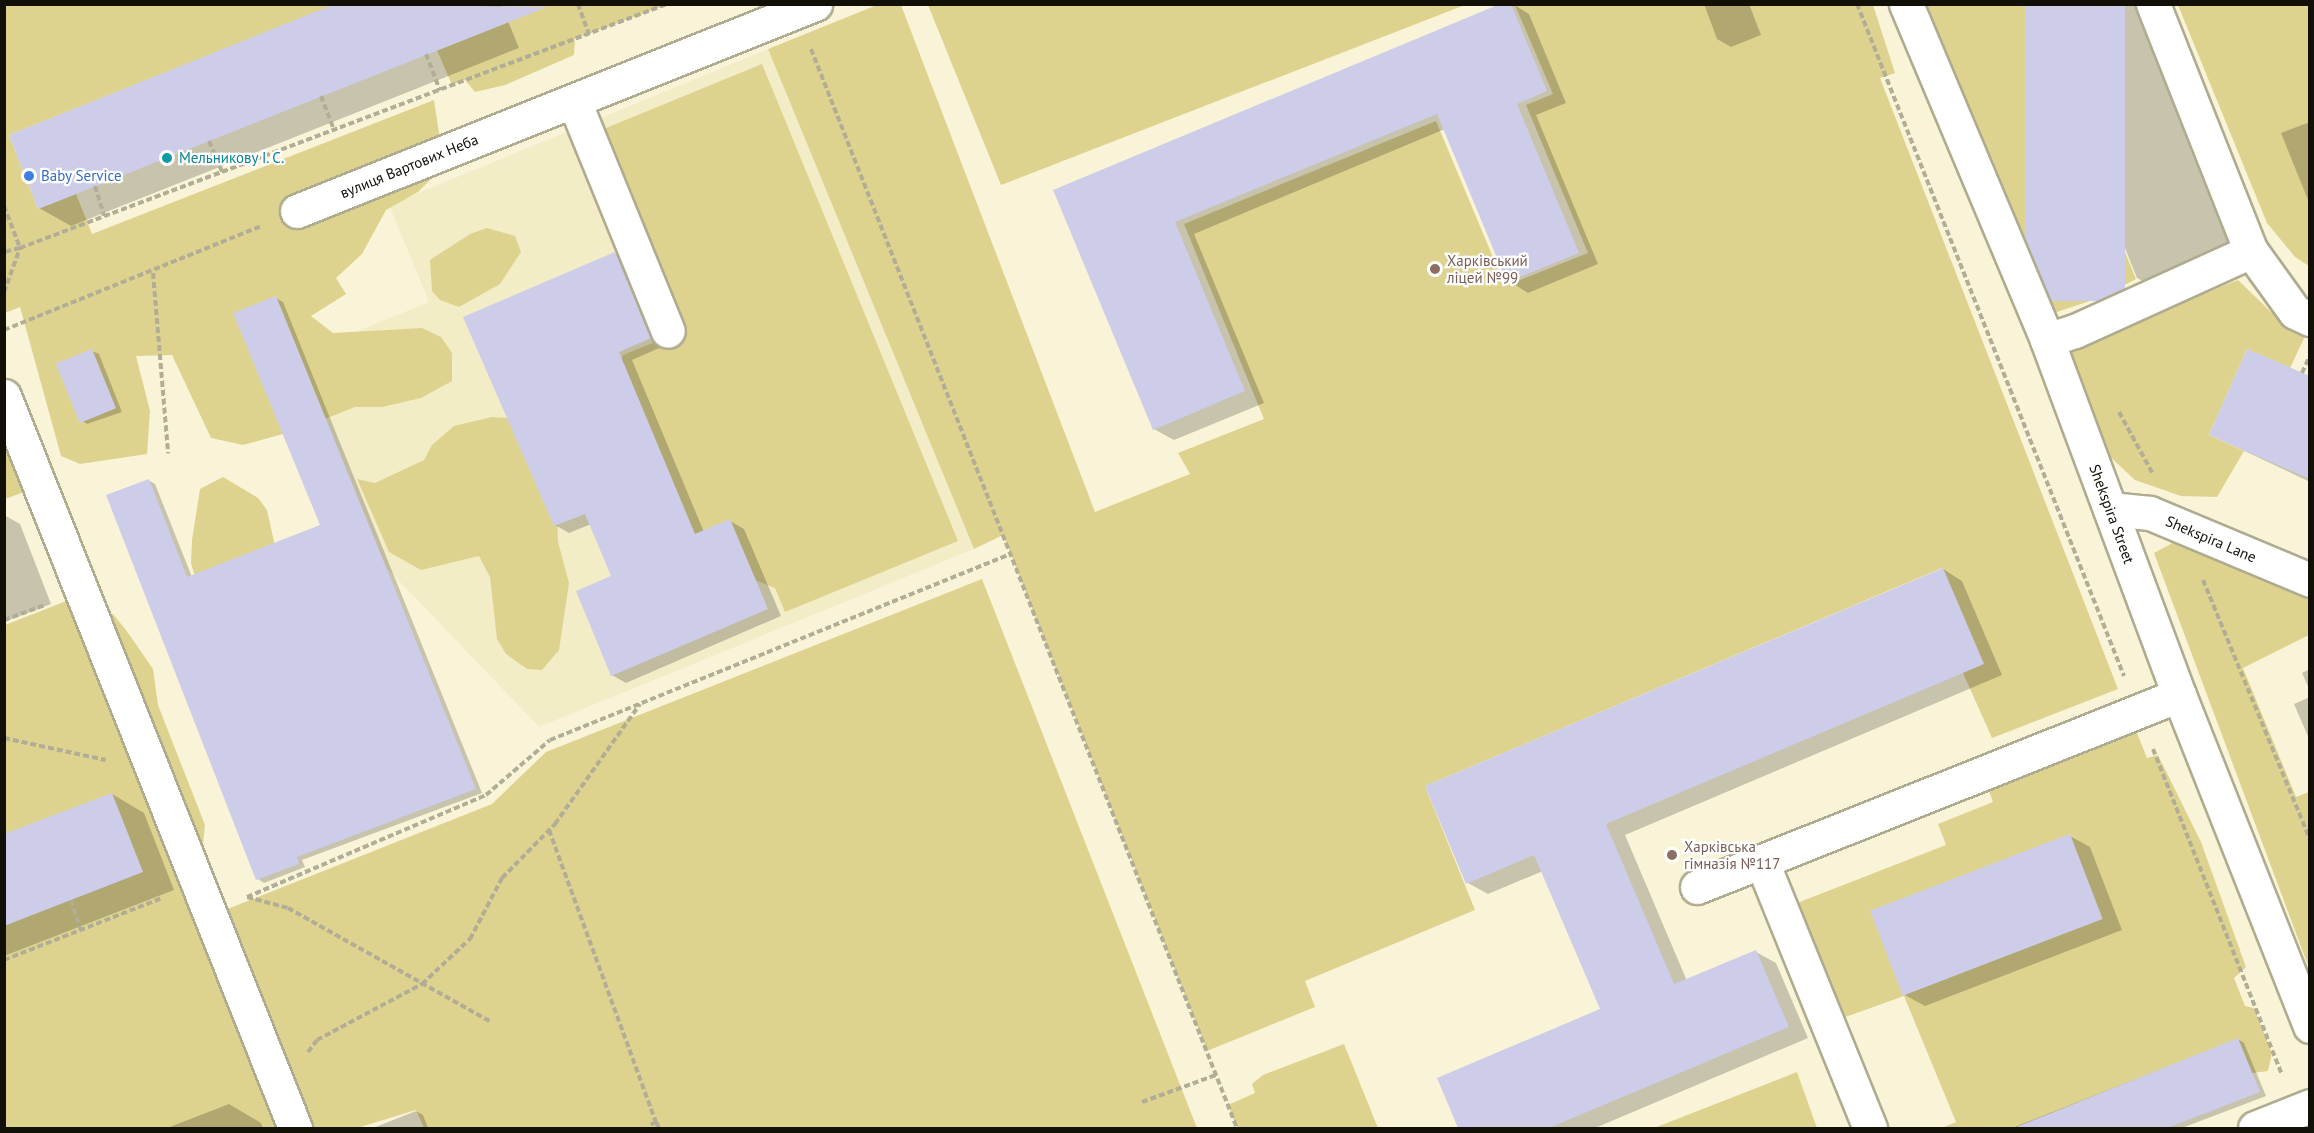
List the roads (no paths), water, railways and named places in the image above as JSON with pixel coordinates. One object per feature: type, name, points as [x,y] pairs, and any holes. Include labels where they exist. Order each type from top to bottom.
[{"type":"street","name":"Shekspira Street","points":[[1906,4],[2047,340],[2179,695],[2310,1026]]},
{"type":"street","points":[[2153,4],[2251,251],[2295,312],[2310,319]]},
{"type":"street","name":"вулиця Вартових Неба","points":[[297,211],[806,8]]},
{"type":"street","points":[[574,101],[668,331]]},
{"type":"street","points":[[2047,340],[2075,331],[2251,251]]},
{"type":"street","points":[[4,396],[295,1128]]},
{"type":"street","name":"Shekspira Lane","points":[[2110,509],[2150,513],[2310,580]]},
{"type":"street","points":[[1696,887],[2179,695]]},
{"type":"street","points":[[1762,862],[1870,1128]]},
{"type":"street","points":[[2255,1128],[2303,1109]]},
{"type":"place","name":"Мельникову І. С.","points":[[167,158]]},
{"type":"place","name":"Baby Service","points":[[29,176]]},
{"type":"place","name":"Харківський ліцей №99","points":[[1435,269]]},
{"type":"place","name":"Харківська гімназія №117","points":[[1672,855]]}]
